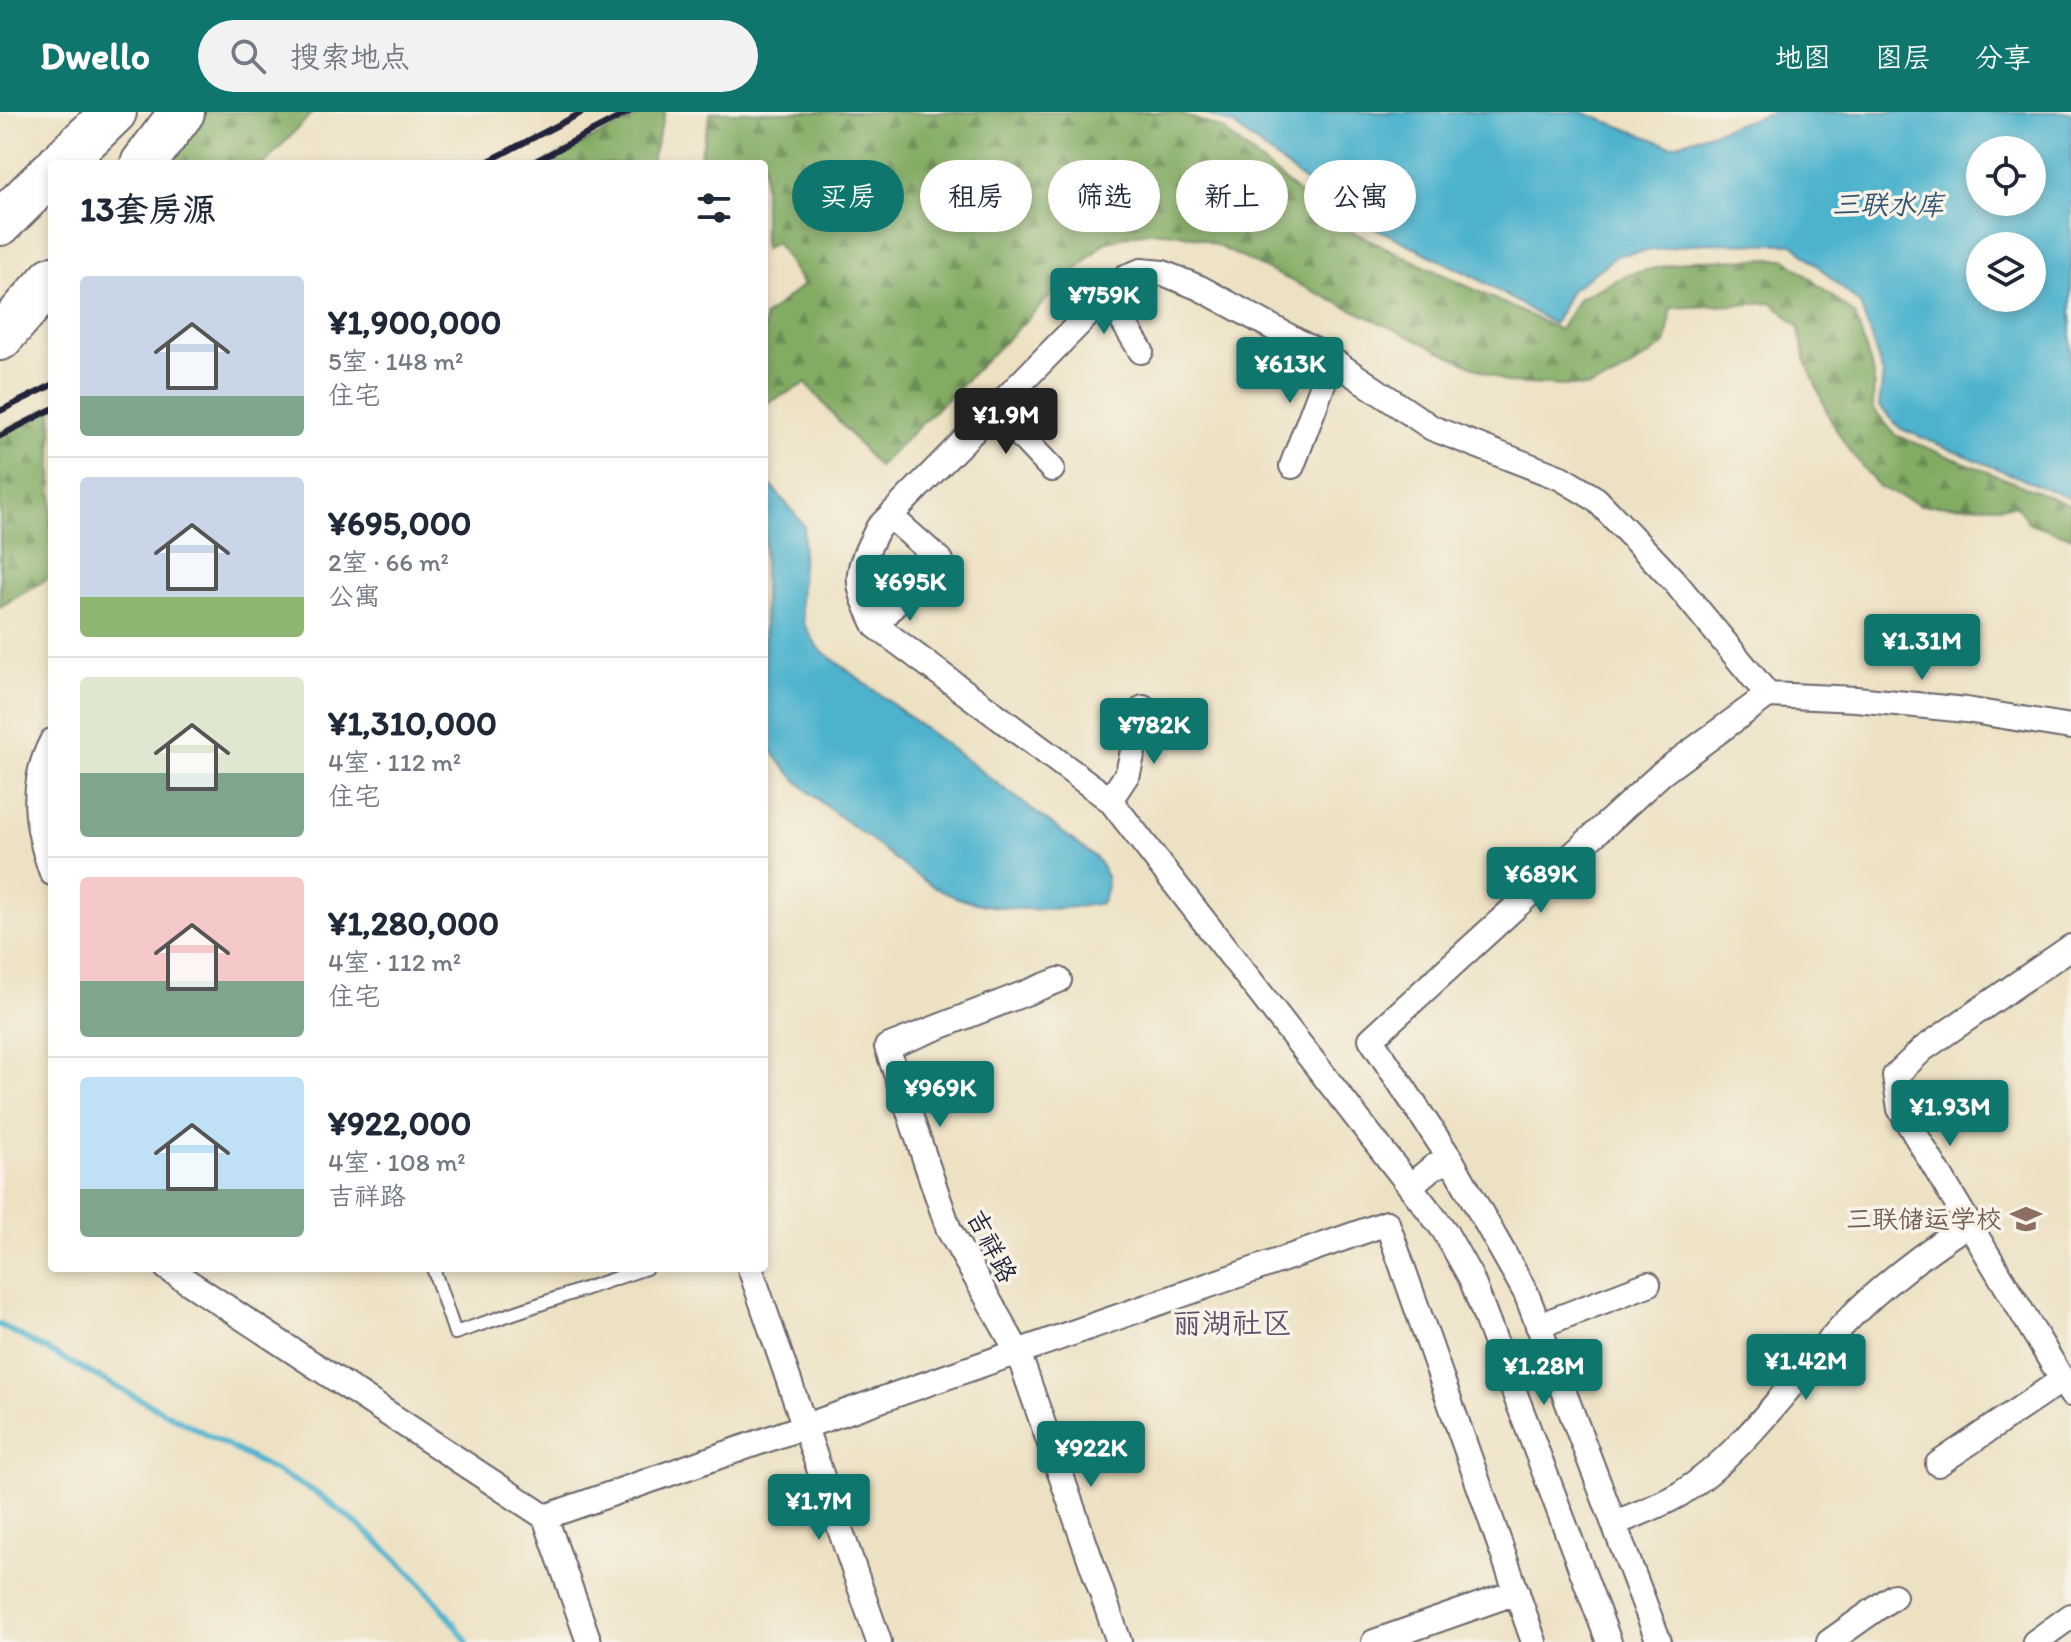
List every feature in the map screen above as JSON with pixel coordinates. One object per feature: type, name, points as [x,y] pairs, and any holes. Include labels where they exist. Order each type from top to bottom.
[{"type":"highway","points":[[64,160],[114,112]]},
{"type":"highway","points":[[146,160],[182,112]]},
{"type":"highway","points":[[0,223],[48,176]]},
{"type":"highway","points":[[0,338],[48,284]]},
{"type":"street","points":[[1609,1642],[1471,1278],[1444,1230],[1110,800],[876,626],[860,594],[860,563],[878,528],[1125,277],[1141,271],[1163,273],[1200,288],[1332,360],[1432,428],[1561,478],[1596,499],[1675,582],[1768,695]]},
{"type":"street","points":[[1107,295],[1141,351]]},
{"type":"street","points":[[1292,466],[1332,360]]},
{"type":"street","points":[[995,409],[1052,469]]},
{"type":"street","points":[[890,516],[941,561]]},
{"type":"street","points":[[876,626],[908,589]]},
{"type":"street","points":[[1659,1642],[1526,1293],[1451,1160],[1371,1039],[1662,773],[1768,695],[1872,700],[1966,710],[2071,727]]},
{"type":"street","points":[[1110,800],[1128,773],[1143,708]]},
{"type":"street","points":[[48,750],[36,795],[39,830],[48,860]]},
{"type":"street","points":[[1938,1464],[2067,1387],[1900,1109],[1895,1076],[1923,1049],[2071,947]]},
{"type":"street","name":"吉祥路","points":[[1059,980],[887,1047],[949,1230],[1018,1352],[1119,1642]]},
{"type":"street","points":[[1411,1185],[1433,1167],[1451,1160]]},
{"type":"street","points":[[545,1517],[1387,1223],[1534,1642]]},
{"type":"street","points":[[1614,1524],[1680,1494],[1739,1447],[1786,1388],[1847,1321],[1915,1259],[1968,1224]]},
{"type":"street","points":[[173,1272],[545,1517],[589,1642]]},
{"type":"street","points":[[751,1272],[879,1642]]},
{"type":"street","points":[[1538,1326],[1648,1284]]},
{"type":"street","points":[[1374,1642],[1517,1592]]},
{"type":"street","points":[[1829,1642],[1894,1596]]},
{"type":"street","points":[[2035,1642],[2071,1616]]},
{"type":"lane","points":[[434,1272],[455,1333],[634,1272]]},
{"type":"green space","points":[[192,112],[313,112],[268,160],[157,160]]},
{"type":"green space","points":[[646,112],[665,112],[652,160],[549,160]]},
{"type":"green space","points":[[711,112],[1176,112],[1222,129],[1259,160],[1176,160],[1176,232],[1288,232],[1288,184],[1304,197],[1304,232],[1353,232],[1560,330],[1578,299],[1628,274],[1694,260],[1786,259],[1855,315],[1874,375],[1873,408],[1895,435],[2071,505],[2071,537],[2029,523],[2016,506],[1920,505],[1879,487],[1849,450],[1830,419],[1806,361],[1798,326],[1773,303],[1671,308],[1666,344],[1614,378],[1588,387],[1508,383],[1205,240],[1160,232],[1160,160],[1048,160],[1048,232],[1154,232],[1104,243],[878,467],[806,383],[768,403],[768,314],[803,285],[776,242],[768,247],[768,160],[699,160]]},
{"type":"green space","points":[[48,408],[48,578],[0,607],[0,432]]},
{"type":"water","name":"三联水库","points":[[1200,112],[1582,112],[1671,146],[1773,112],[2071,112],[2071,499],[1901,429],[1879,406],[1883,375],[1860,304],[1793,244],[1704,243],[1618,255],[1571,290],[1554,324],[1476,278],[1383,232],[1416,232],[1416,160],[1304,160],[1304,181],[1288,168],[1288,160],[1278,160],[1232,124]]},
{"type":"water","points":[[768,482],[804,525],[800,602],[804,624],[818,648],[1095,857],[1107,878],[1101,903],[1069,908],[1016,909],[983,905],[954,896],[916,875],[826,806],[798,782],[768,745]]},
{"type":"waterway","points":[[0,1325],[315,1492],[398,1560],[435,1599],[467,1642]]},
{"type":"railway","points":[[491,160],[583,112]]},
{"type":"railway","points":[[538,160],[629,112]]},
{"type":"railway","points":[[0,411],[48,387]]},
{"type":"railway","points":[[0,436],[48,411]]},
{"type":"place","name":"三联储运学校","points":[[2026,1219]]},
{"type":"district","name":"丽湖社区","points":[[1232,1323]]}]
